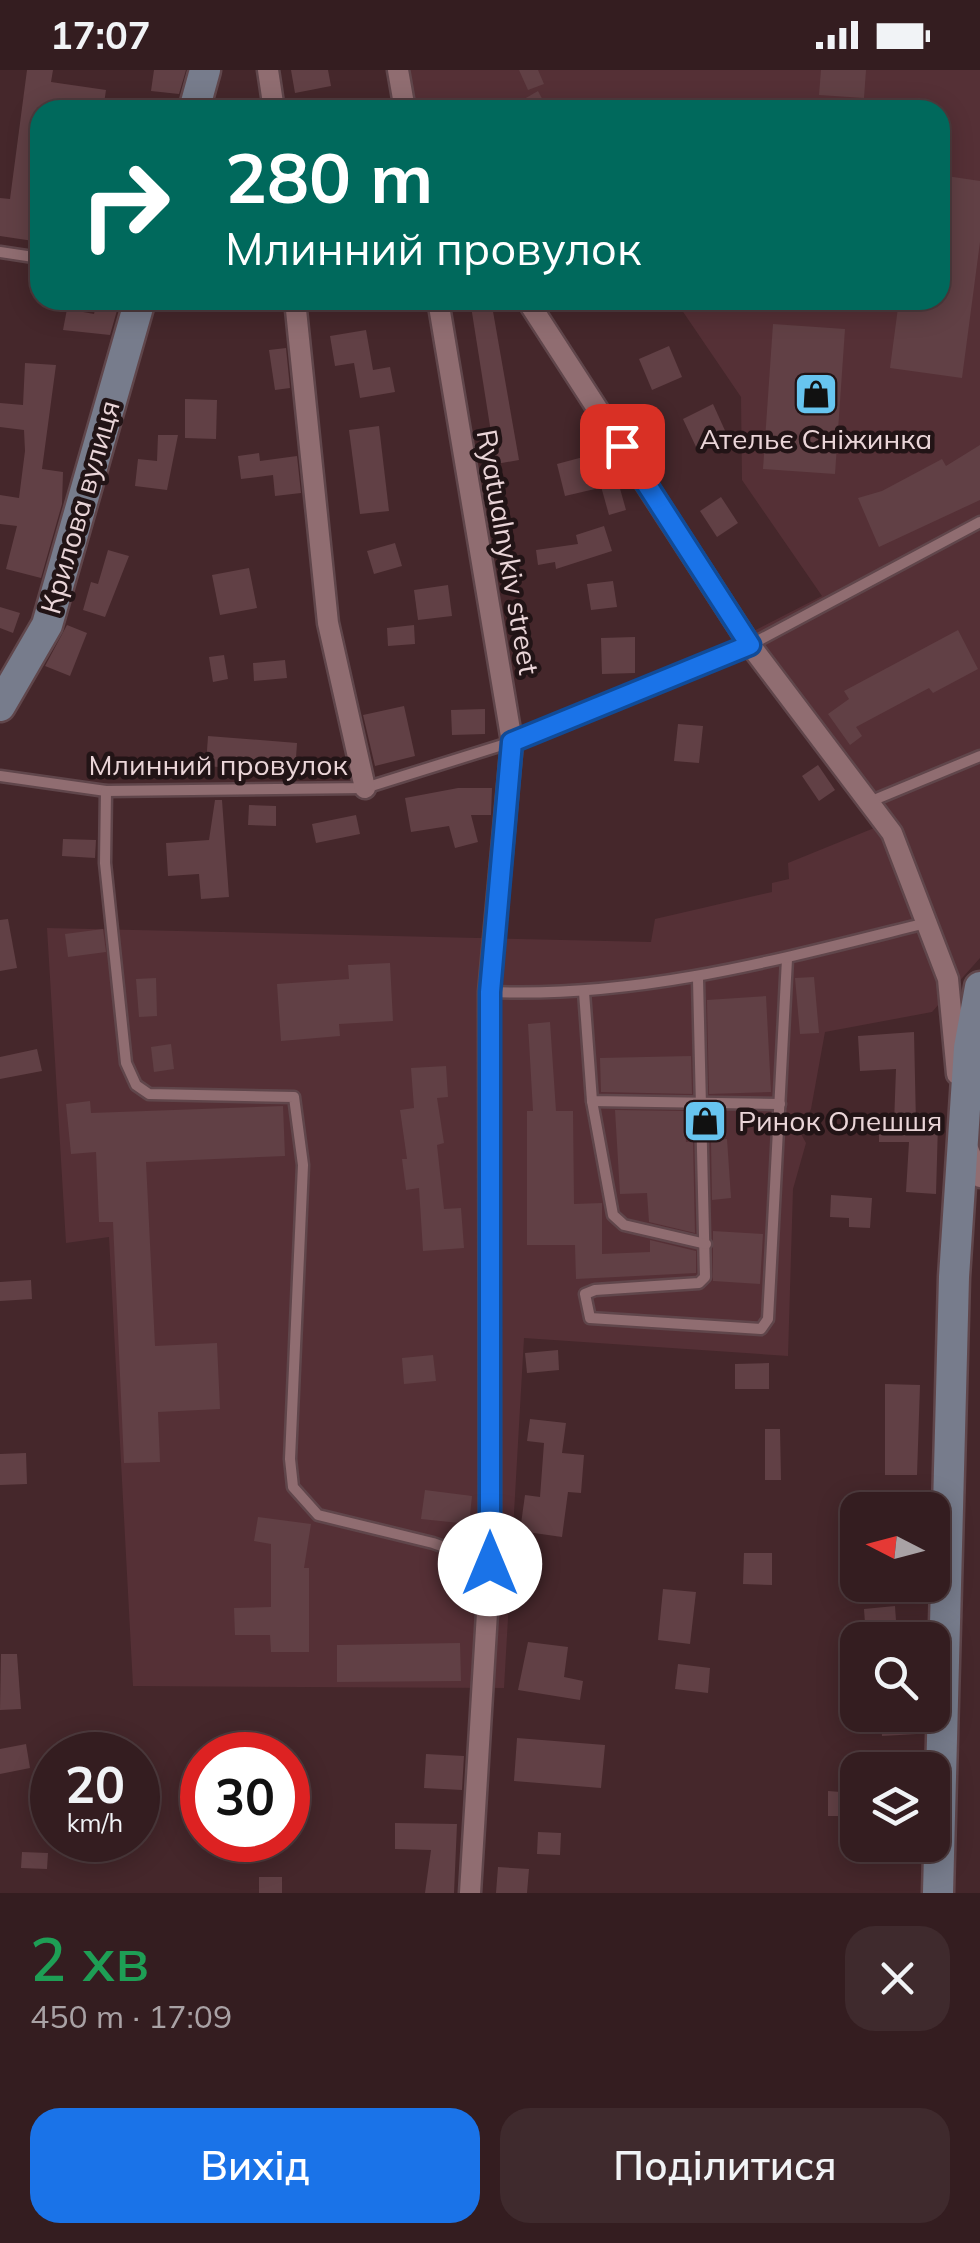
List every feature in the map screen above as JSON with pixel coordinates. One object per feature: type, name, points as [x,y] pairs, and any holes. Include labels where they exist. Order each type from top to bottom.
[{"type":"street","points":[[197,100],[205,70]]},
{"type":"street","points":[[268,70],[272,100]]},
{"type":"street","points":[[398,70],[403,100]]},
{"type":"street","name":"Крилова вулиця","points":[[0,706],[47,625],[137,310]]},
{"type":"street","points":[[296,310],[328,623],[365,788]]},
{"type":"street","name":"Ryatualnykiv street","points":[[440,310],[512,742],[490,992],[490,1564],[470,1893]]},
{"type":"street","points":[[533,310],[750,645],[892,833],[948,979],[962,1135],[980,1177]]},
{"type":"street","points":[[938,1893],[953,1296],[968,1048],[980,987]]},
{"type":"lane","points":[[0,252],[30,256]]},
{"type":"lane","name":"Млинний провулок","points":[[0,776],[106,791],[365,788],[512,742],[750,645],[980,522]]},
{"type":"lane","points":[[869,802],[980,756]]},
{"type":"lane","points":[[106,791],[105,862],[126,1063],[136,1085],[150,1094],[294,1097],[300,1115],[303,1165],[290,1459],[293,1487],[318,1515],[432,1543],[490,1564]]},
{"type":"lane","points":[[490,992],[584,992],[698,978],[926,922]]},
{"type":"lane","points":[[698,978],[705,1277],[699,1283],[594,1290],[585,1294],[590,1318],[761,1328],[768,1319],[786,959]]},
{"type":"lane","points":[[584,992],[592,1101],[613,1215],[624,1225],[706,1244]]},
{"type":"lane","points":[[592,1101],[780,1104]]},
{"type":"shaded area","points":[[387,70],[980,70],[980,958],[932,1012],[825,1032],[811,1109],[800,1132],[806,1143],[793,1189],[788,1356],[524,1338],[504,1688],[133,1686],[109,1237],[66,1243],[47,928],[651,942],[655,919],[772,892],[772,883],[789,879],[788,863],[884,824],[738,639],[822,596],[742,480],[741,397],[682,310],[950,310],[950,100],[392,100]]},
{"type":"building","points":[[27,70],[53,70],[51,82],[106,90],[104,100],[30,100],[30,240],[0,236],[0,198],[10,199]]},
{"type":"building","points":[[154,70],[186,70],[179,94],[151,91]]},
{"type":"building","points":[[291,70],[328,70],[331,86],[295,93]]},
{"type":"building","points":[[519,70],[538,70],[544,84],[528,90]]},
{"type":"building","points":[[821,70],[866,70],[864,98],[819,95]]},
{"type":"building","points":[[538,91],[543,100],[522,100]]},
{"type":"building","points":[[950,176],[980,181],[980,242],[962,378],[890,368],[898,310],[950,310]]},
{"type":"building","points":[[67,310],[94,314],[95,310],[117,310],[110,335],[63,330]]},
{"type":"building","points":[[472,310],[493,310],[519,460],[496,464]]},
{"type":"building","points":[[773,324],[845,329],[835,474],[763,469]]},
{"type":"building","points":[[366,330],[373,370],[390,367],[395,392],[360,398],[354,363],[335,366],[330,336]]},
{"type":"building","points":[[669,346],[682,377],[652,390],[639,359]]},
{"type":"building","points":[[286,348],[290,388],[275,390],[269,350]]},
{"type":"building","points":[[25,363],[56,365],[42,469],[63,472],[62,504],[41,578],[6,569],[17,526],[0,524],[0,495],[19,498],[25,451],[24,430],[0,427],[0,403],[23,405]]},
{"type":"building","points":[[185,399],[217,400],[216,439],[185,438]]},
{"type":"building","points":[[713,404],[727,435],[697,449],[683,419]]},
{"type":"building","points":[[379,426],[389,511],[360,514],[349,430]]},
{"type":"building","points":[[158,435],[178,435],[167,490],[135,486],[138,459],[157,461]]},
{"type":"building","points":[[980,445],[980,500],[879,547],[858,498],[882,491],[942,459],[946,466]]},
{"type":"building","points":[[259,453],[260,461],[297,456],[301,493],[275,496],[273,475],[241,479],[238,456]]},
{"type":"building","points":[[587,456],[595,489],[565,496],[557,464]]},
{"type":"building","points":[[617,478],[626,510],[609,515],[600,483]]},
{"type":"building","points":[[721,497],[738,523],[717,537],[700,511]]},
{"type":"building","points":[[604,526],[612,551],[556,569],[555,562],[538,565],[536,550],[578,544],[576,535]]},
{"type":"building","points":[[395,543],[402,566],[374,574],[367,551]]},
{"type":"building","points":[[108,550],[129,556],[105,617],[83,610],[91,582],[98,584]]},
{"type":"building","points":[[249,568],[257,608],[220,615],[212,575]]},
{"type":"building","points":[[613,581],[617,607],[591,610],[587,584]]},
{"type":"building","points":[[448,585],[452,616],[418,620],[414,590]]},
{"type":"building","points":[[0,607],[20,613],[13,633],[0,628]]},
{"type":"building","points":[[67,625],[87,633],[70,676],[45,666]]},
{"type":"building","points":[[414,625],[415,644],[388,646],[387,628]]},
{"type":"building","points":[[958,630],[978,669],[933,693],[929,688],[856,727],[862,736],[850,745],[828,714],[849,699],[844,691]]},
{"type":"building","points":[[635,637],[635,673],[602,674],[601,638]]},
{"type":"building","points":[[224,655],[228,679],[213,682],[209,657]]},
{"type":"building","points":[[285,660],[287,678],[254,681],[253,663]]},
{"type":"building","points":[[404,706],[415,756],[375,766],[363,715]]},
{"type":"building","points":[[485,709],[485,734],[452,735],[451,710]]},
{"type":"building","points":[[678,724],[703,726],[699,763],[674,761]]},
{"type":"building","points":[[208,736],[297,743],[295,773],[206,766]]},
{"type":"building","points":[[818,765],[835,790],[819,801],[802,776]]},
{"type":"building","points":[[458,788],[492,788],[491,815],[471,815],[478,842],[455,848],[449,826],[411,832],[405,798]]},
{"type":"building","points":[[215,800],[222,800],[229,897],[201,899],[199,874],[168,876],[166,843],[209,840]]},
{"type":"building","points":[[249,805],[276,806],[276,826],[248,825]]},
{"type":"building","points":[[356,815],[360,834],[316,843],[312,824]]},
{"type":"building","points":[[63,839],[96,840],[95,858],[62,856]]},
{"type":"building","points":[[8,919],[17,968],[0,971],[0,920]]},
{"type":"building","points":[[103,929],[106,952],[68,957],[65,934]]},
{"type":"building","points":[[390,963],[393,1021],[339,1024],[340,1036],[281,1041],[277,984],[349,979],[348,965]]},
{"type":"building","points":[[814,977],[819,1033],[800,1034],[795,978]]},
{"type":"building","points":[[156,978],[157,1016],[139,1017],[136,979]]},
{"type":"building","points":[[766,996],[771,1092],[709,1094],[707,1000]]},
{"type":"building","points":[[550,1022],[556,1111],[573,1111],[574,1204],[602,1203],[602,1254],[650,1252],[650,1240],[696,1251],[696,1273],[576,1279],[575,1245],[527,1245],[527,1111],[533,1111],[528,1024]]},
{"type":"building","points":[[914,1032],[916,1124],[938,1124],[936,1194],[906,1192],[909,1142],[879,1142],[879,1124],[894,1124],[896,1069],[860,1071],[858,1036]]},
{"type":"building","points":[[171,1044],[174,1069],[154,1072],[151,1047]]},
{"type":"building","points":[[37,1049],[42,1071],[0,1079],[0,1057]]},
{"type":"building","points":[[691,1056],[692,1094],[601,1092],[600,1058]]},
{"type":"building","points":[[446,1066],[448,1097],[437,1098],[444,1143],[437,1145],[444,1209],[461,1208],[464,1248],[423,1251],[419,1188],[406,1190],[402,1159],[407,1159],[400,1110],[414,1108],[411,1068]]},
{"type":"building","points":[[90,1101],[91,1113],[283,1106],[285,1156],[146,1162],[155,1346],[217,1343],[220,1409],[158,1412],[160,1462],[124,1463],[113,1222],[99,1222],[96,1152],[71,1154],[66,1104]]},
{"type":"building","points":[[615,1110],[684,1111],[686,1142],[693,1141],[695,1233],[649,1222],[647,1193],[620,1194]]},
{"type":"building","points":[[727,1139],[731,1198],[712,1200],[711,1140]]},
{"type":"building","points":[[831,1195],[872,1198],[870,1228],[849,1227],[849,1218],[830,1217]]},
{"type":"building","points":[[713,1231],[763,1234],[760,1284],[713,1281]]},
{"type":"building","points":[[31,1280],[32,1299],[0,1301],[0,1282]]},
{"type":"building","points":[[558,1350],[559,1370],[527,1373],[525,1353]]},
{"type":"building","points":[[433,1355],[436,1381],[404,1384],[402,1358]]},
{"type":"building","points":[[769,1363],[769,1389],[735,1389],[735,1364]]},
{"type":"building","points":[[885,1384],[920,1385],[917,1475],[885,1475]]},
{"type":"building","points":[[530,1419],[566,1423],[562,1453],[584,1455],[581,1493],[568,1492],[562,1537],[520,1531],[525,1495],[540,1497],[544,1443],[527,1441]]},
{"type":"building","points":[[765,1429],[780,1429],[781,1480],[765,1480]]},
{"type":"building","points":[[26,1453],[27,1484],[0,1485],[0,1454]]},
{"type":"building","points":[[425,1490],[472,1496],[469,1524],[421,1519]]},
{"type":"building","points":[[258,1517],[311,1524],[304,1568],[309,1568],[309,1652],[271,1652],[270,1635],[235,1635],[234,1608],[271,1607],[271,1544],[254,1541]]},
{"type":"building","points":[[744,1553],[772,1553],[772,1585],[743,1584]]},
{"type":"building","points":[[663,1589],[696,1592],[690,1644],[658,1640]]},
{"type":"building","points":[[895,1606],[896,1622],[865,1622],[864,1609]]},
{"type":"building","points":[[528,1642],[568,1647],[564,1677],[583,1681],[580,1700],[518,1690]]},
{"type":"building","points":[[460,1643],[461,1681],[337,1682],[337,1645]]},
{"type":"building","points":[[1,1654],[17,1654],[21,1709],[0,1710]]},
{"type":"building","points":[[678,1664],[710,1668],[708,1693],[675,1689]]},
{"type":"building","points":[[882,1732],[917,1732],[917,1734],[882,1736]]},
{"type":"building","points":[[517,1738],[605,1745],[601,1788],[514,1781]]},
{"type":"building","points":[[26,1744],[30,1768],[0,1774],[0,1749]]},
{"type":"building","points":[[426,1754],[464,1756],[462,1790],[424,1788]]},
{"type":"building","points":[[828,1791],[840,1792],[840,1832],[839,1816],[828,1816]]},
{"type":"building","points":[[395,1823],[457,1824],[454,1893],[425,1893],[431,1850],[395,1849]]},
{"type":"building","points":[[538,1832],[561,1833],[560,1855],[537,1854]]},
{"type":"building","points":[[22,1852],[30,1852],[30,1862],[47,1862],[47,1869],[21,1868]]},
{"type":"building","points":[[498,1867],[529,1869],[527,1893],[496,1893]]},
{"type":"building","points":[[259,1877],[282,1877],[282,1893],[259,1893]]},
{"type":"place","name":"Ательє Сніжинка","points":[[816,394]]},
{"type":"place","name":"Ринок Олешшя","points":[[705,1121]]},
{"type":"route","points":[[490,1564],[490,992],[512,742],[750,645],[622,446]]}]
